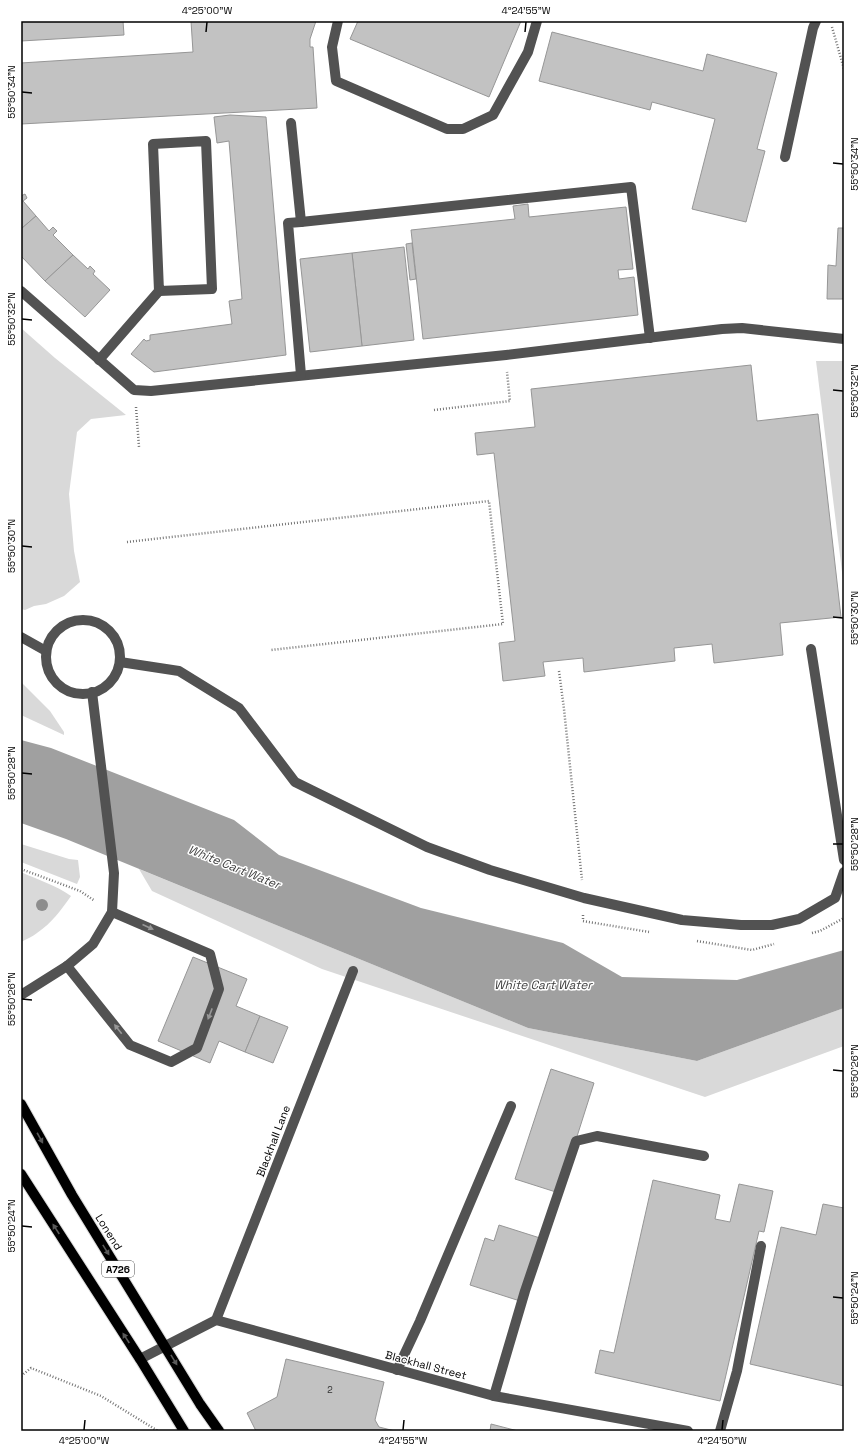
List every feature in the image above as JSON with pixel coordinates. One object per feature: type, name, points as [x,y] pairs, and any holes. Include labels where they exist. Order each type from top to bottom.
[{"type":"main road","name":"Lonend","points":[[21,1104],[72,1195],[166,1346],[200,1404],[219,1431]]},
{"type":"main road","name":"A726","points":[[21,1174],[140,1359],[184,1431]]},
{"type":"street","points":[[338,21],[332,47],[336,80],[447,129],[463,129],[493,116],[528,52],[537,21]]},
{"type":"street","points":[[785,157],[813,28],[816,21]]},
{"type":"street","points":[[291,123],[301,222]]},
{"type":"street","points":[[99,360],[159,291],[153,144],[206,141],[212,289],[159,291]]},
{"type":"street","points":[[301,375],[288,223],[631,187],[650,338]]},
{"type":"street","points":[[21,291],[134,390],[151,391],[742,328],[844,338]]},
{"type":"street","points":[[79,620],[92,621],[102,625],[112,634],[118,645],[120,662],[117,674],[109,685],[84,695],[72,693],[62,688],[52,679],[47,668],[46,651],[51,638],[59,628],[79,620]]},
{"type":"street","points":[[21,637],[46,651]]},
{"type":"street","points":[[811,649],[844,860]]},
{"type":"street","points":[[120,662],[179,671],[239,708],[295,782],[427,847],[490,870],[584,898],[682,920],[740,925],[772,925],[799,920],[835,898],[844,872]]},
{"type":"street","points":[[21,994],[67,966],[93,944],[112,912],[114,873],[92,692]]},
{"type":"street","points":[[67,966],[130,1045],[171,1062],[197,1048],[219,989],[210,954],[112,912]]},
{"type":"street","name":"Blackhall Lane","points":[[216,1320],[353,971]]},
{"type":"street","points":[[397,1370],[420,1321],[511,1106]]},
{"type":"street","points":[[494,1396],[525,1291],[576,1141],[597,1136],[704,1156]]},
{"type":"street","points":[[720,1431],[737,1371],[761,1246]]},
{"type":"street","points":[[140,1359],[216,1320]]},
{"type":"street","name":"Blackhall Street","points":[[216,1320],[494,1396],[688,1431]]},
{"type":"path","points":[[831,21],[844,69]]},
{"type":"path","points":[[434,410],[510,401],[506,354]]},
{"type":"path","points":[[134,390],[139,447]]},
{"type":"path","points":[[128,542],[489,501],[503,624],[271,650]]},
{"type":"path","points":[[559,671],[584,898],[583,921],[652,933]]},
{"type":"path","points":[[21,869],[80,891],[112,912]]},
{"type":"path","points":[[805,935],[820,931],[844,918]]},
{"type":"path","points":[[691,940],[752,950],[775,944]]},
{"type":"path","points":[[21,1376],[31,1368],[101,1396],[158,1431]]},
{"type":"shaded area","points":[[21,328],[55,358],[126,415],[91,419],[77,432],[69,494],[74,551],[80,582],[64,596],[46,604],[34,606],[25,610],[21,609]]},
{"type":"shaded area","points":[[816,361],[844,361],[844,588]]},
{"type":"shaded area","points":[[21,682],[50,711],[64,732],[64,735],[21,715]]},
{"type":"shaded area","points":[[21,844],[69,859],[78,860],[80,877],[77,884],[21,862]]},
{"type":"shaded area","points":[[139,869],[528,1028],[697,1061],[844,1008],[844,1046],[705,1097],[322,969],[152,891]]},
{"type":"shaded area","points":[[21,872],[53,886],[71,896],[52,921],[35,934],[21,942]]},
{"type":"water","name":"White Cart Water","points":[[21,740],[51,748],[234,820],[279,855],[421,908],[563,943],[622,977],[737,980],[844,950],[844,1008],[697,1061],[528,1028],[66,839],[21,823]]},
{"type":"building","points":[[21,21],[123,21],[124,35],[21,41]]},
{"type":"building","points":[[191,21],[316,21],[310,39],[310,47],[313,47],[317,108],[21,124],[21,63],[193,52]]},
{"type":"building","points":[[358,21],[521,21],[489,97],[350,39]]},
{"type":"building","points":[[552,32],[703,71],[707,54],[777,73],[757,149],[765,151],[746,222],[692,209],[715,119],[652,102],[650,110],[539,81]]},
{"type":"building","points":[[230,115],[266,117],[286,355],[154,372],[131,354],[144,339],[146,341],[150,340],[150,335],[232,324],[229,301],[242,299],[229,141],[217,143],[214,117]]},
{"type":"building","points":[[25,194],[27,198],[23,201],[36,216],[21,229],[21,196]]},
{"type":"building","points":[[528,204],[529,217],[626,207],[633,269],[618,270],[619,279],[634,277],[638,315],[423,339],[411,230],[515,219],[513,206]]},
{"type":"building","points":[[36,216],[49,231],[53,227],[57,231],[53,235],[73,255],[45,281],[21,256],[21,229]]},
{"type":"building","points":[[838,228],[844,228],[844,299],[827,299],[828,265],[836,266]]},
{"type":"building","points":[[412,243],[416,279],[410,280],[406,244]]},
{"type":"building","points":[[404,247],[414,340],[362,346],[352,253]]},
{"type":"building","points":[[352,253],[362,346],[310,352],[300,259]]},
{"type":"building","points":[[73,255],[88,269],[90,266],[95,271],[93,274],[110,290],[85,317],[45,281]]},
{"type":"building","points":[[751,365],[757,421],[818,414],[841,617],[780,623],[783,655],[714,663],[712,644],[674,648],[675,661],[584,672],[583,658],[543,662],[545,676],[503,681],[499,643],[515,641],[494,453],[477,455],[475,433],[535,427],[531,389]]},
{"type":"building","points":[[193,957],[247,979],[236,1006],[260,1016],[245,1052],[219,1041],[210,1063],[158,1041]]},
{"type":"building","points":[[260,1016],[288,1027],[273,1063],[245,1052]]},
{"type":"building","points":[[551,1069],[594,1083],[559,1193],[515,1179]]},
{"type":"building","points":[[653,1180],[720,1195],[715,1219],[730,1222],[739,1184],[773,1191],[764,1232],[759,1231],[720,1401],[595,1373],[600,1350],[614,1353]]},
{"type":"building","points":[[823,1204],[844,1208],[844,1386],[750,1364],[781,1227],[816,1235]]},
{"type":"building","points":[[499,1225],[540,1238],[520,1301],[470,1285],[485,1238],[494,1241]]},
{"type":"building","points":[[286,1359],[384,1382],[375,1420],[379,1427],[395,1431],[256,1431],[247,1413],[277,1397]]},
{"type":"building","points":[[491,1424],[518,1431],[490,1431]]}]
